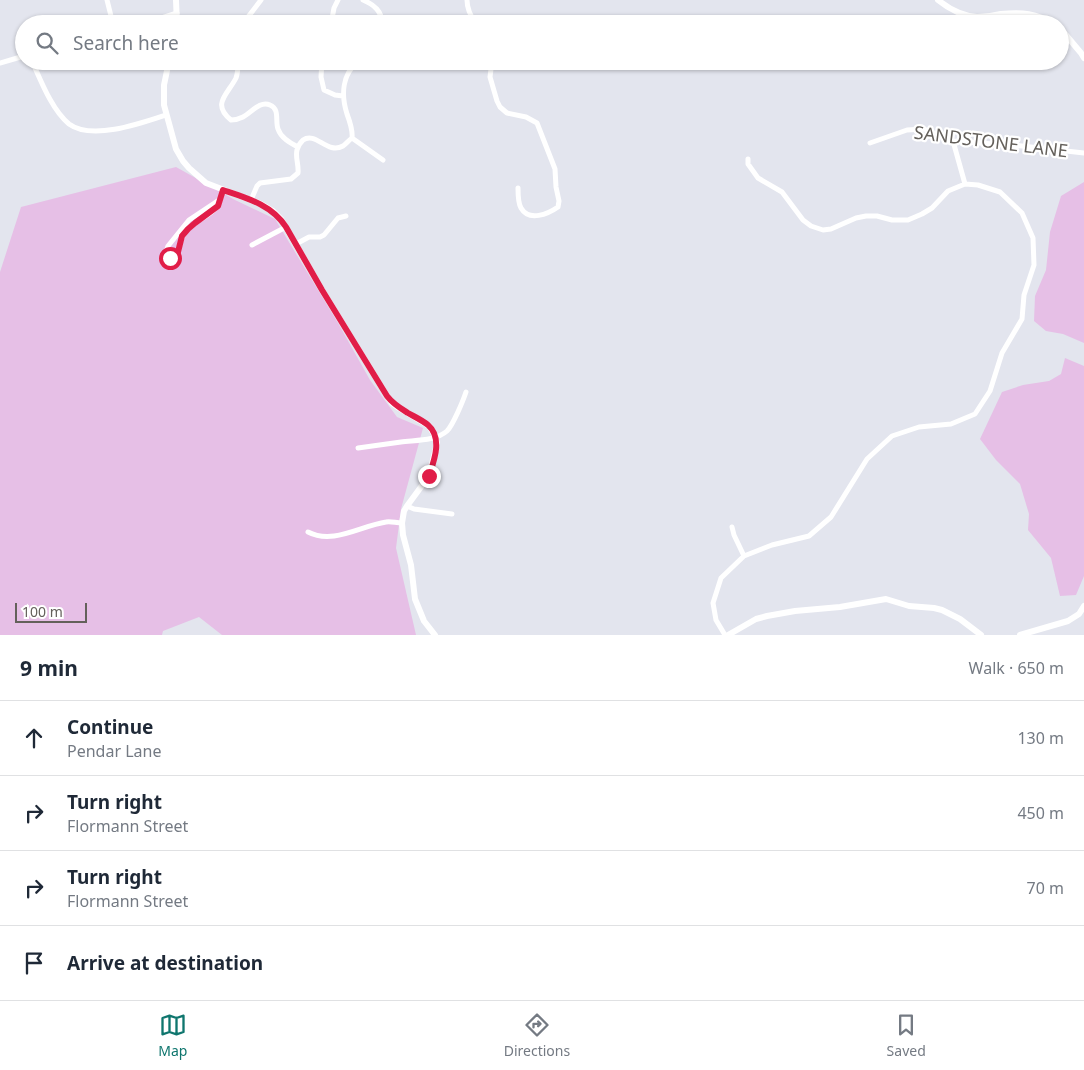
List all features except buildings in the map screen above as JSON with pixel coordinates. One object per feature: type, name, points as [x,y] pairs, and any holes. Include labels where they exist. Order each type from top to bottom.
[{"type":"street","points":[[107,0],[111,15]]},
{"type":"street","points":[[171,15],[177,13],[176,0]]},
{"type":"street","points":[[250,15],[261,0]]},
{"type":"street","points":[[333,15],[338,0]]},
{"type":"street","points":[[363,0],[377,9],[380,15]]},
{"type":"street","points":[[467,0],[471,15]]},
{"type":"street","points":[[938,0],[946,6],[968,15]]},
{"type":"street","points":[[993,15],[1019,12],[1035,15]]},
{"type":"street","points":[[1069,38],[1084,58]]},
{"type":"street","points":[[0,63],[15,59]]},
{"type":"street","points":[[36,70],[52,102],[61,115],[70,124],[78,128],[93,132],[109,131],[166,115]]},
{"type":"street","points":[[167,70],[163,95],[166,115],[176,149],[183,161],[206,183],[251,200],[272,212],[281,220],[392,403],[429,426],[436,436],[436,448],[429,476],[404,511],[402,523],[403,535],[411,565],[415,599],[424,621],[435,635]]},
{"type":"street","points":[[237,70],[236,76],[221,103],[226,116],[231,120],[238,119],[262,104],[271,105],[277,112],[278,129],[281,134],[290,143],[298,147]]},
{"type":"street","points":[[321,70],[324,90],[335,96],[343,96]]},
{"type":"street","points":[[251,200],[260,182],[291,179],[298,173],[299,166],[296,151],[302,141],[312,138],[334,148],[344,146],[352,138],[352,130],[343,96],[345,81],[350,70]]},
{"type":"street","points":[[491,70],[490,77],[500,107],[507,113],[526,117],[537,123],[555,169],[559,201],[558,208],[537,216],[524,212],[520,207],[518,188]]},
{"type":"street","name":"SANDSTONE LANE","points":[[870,143],[907,130],[924,129],[953,141],[1084,153]]},
{"type":"street","points":[[352,138],[383,160]]},
{"type":"street","points":[[953,141],[965,184]]},
{"type":"street","points":[[748,159],[748,164],[758,178],[782,192],[803,220],[811,226],[823,230],[831,229],[856,218],[866,216],[877,216],[892,220],[908,220],[932,208],[948,191],[965,184],[978,185],[1000,192],[1022,213],[1033,238],[1034,266],[1024,295],[1022,319],[1002,353],[990,392],[975,414],[951,424],[919,428],[892,436],[867,460],[831,517],[809,536],[772,545],[744,556],[721,578],[712,603],[716,620],[726,635],[756,619],[767,616],[886,599],[909,606],[942,610],[960,619],[981,635]]},
{"type":"street","points":[[220,200],[189,220],[168,246],[166,251],[170,258],[176,256],[182,236],[188,229],[218,206],[220,200],[223,190]]},
{"type":"street","points":[[296,244],[324,235],[338,218],[346,216]]},
{"type":"street","points":[[252,245],[286,227]]},
{"type":"street","points":[[358,448],[422,441],[446,432],[466,392]]},
{"type":"street","points":[[407,506],[414,509],[452,514]]},
{"type":"street","points":[[308,532],[322,537],[337,536],[381,523],[402,523]]},
{"type":"street","points":[[732,527],[744,556]]},
{"type":"street","points":[[1020,635],[1068,621],[1079,614],[1084,606]]},
{"type":"shaded area","points":[[176,167],[235,200],[275,219],[370,380],[397,417],[423,428],[401,509],[396,548],[416,635],[222,635],[199,617],[163,631],[162,635],[0,635],[0,272],[21,207]]},
{"type":"shaded area","points":[[1084,182],[1084,343],[1063,334],[1046,331],[1034,321],[1035,296],[1046,270],[1050,232],[1061,196]]},
{"type":"shaded area","points":[[1065,358],[1084,366],[1084,576],[1076,595],[1060,596],[1051,558],[1028,530],[1029,514],[1020,484],[996,460],[980,439],[1002,392],[1023,385],[1049,381],[1061,374]]},
{"type":"route","points":[[170,258],[176,256],[182,236],[188,229],[218,206],[223,190],[261,204],[272,212],[286,227],[322,290],[392,403],[429,426],[436,436],[436,448],[429,476]]}]
